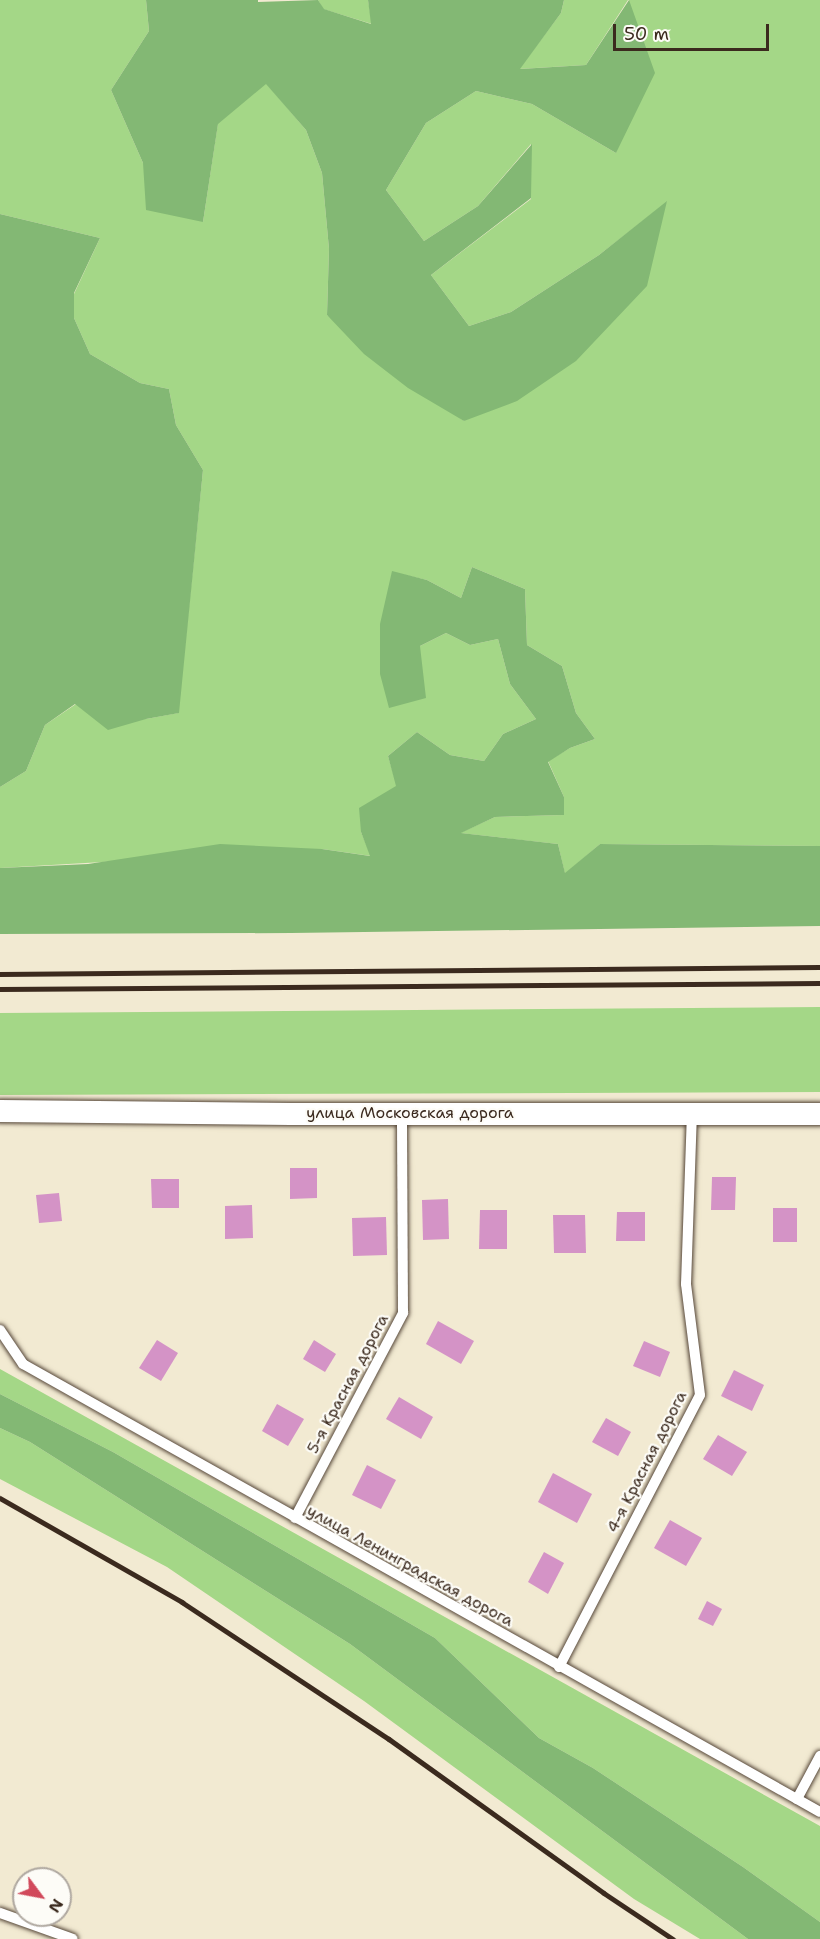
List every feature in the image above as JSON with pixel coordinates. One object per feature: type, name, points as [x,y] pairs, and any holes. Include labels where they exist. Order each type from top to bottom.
[{"type":"street","name":"улица Московская дорога","points":[[0,1111],[820,1114]]},
{"type":"lane","name":"5-я Красная дорога","points":[[295,1518],[403,1313],[402,1113]]},
{"type":"lane","name":"4-я Красная дорога","points":[[559,1667],[700,1395],[686,1284],[692,1113]]},
{"type":"lane","name":"улица Ленинградская дорога","points":[[0,1330],[23,1364],[820,1812]]},
{"type":"lane","points":[[797,1798],[820,1756]]},
{"type":"lane","points":[[0,1913],[73,1939]]},
{"type":"green space","points":[[0,0],[146,0],[149,31],[111,90],[143,163],[203,222],[218,123],[266,83],[306,130],[322,173],[329,249],[327,315],[464,421],[667,202],[599,255],[511,312],[469,326],[431,275],[531,199],[531,144],[478,206],[424,241],[386,190],[426,123],[476,91],[532,104],[616,153],[629,0],[820,0],[820,846],[600,844],[565,874],[558,844],[460,833],[495,817],[564,815],[564,797],[548,761],[570,748],[595,739],[576,713],[562,666],[527,645],[525,589],[472,567],[461,598],[427,580],[392,572],[420,646],[446,633],[470,645],[498,639],[510,684],[536,719],[503,734],[484,761],[450,755],[417,732],[388,756],[397,786],[361,832],[371,856],[322,849],[0,868],[0,787],[26,771],[45,725],[76,704],[146,719],[178,713],[203,470],[176,425],[169,389],[140,383],[90,354],[74,318],[74,294],[100,238],[0,214]]},
{"type":"green space","points":[[146,0],[258,0],[258,2],[318,0],[324,9],[371,24],[368,0],[564,0],[561,13],[520,69],[586,65],[629,0],[655,73],[616,153],[532,104],[476,91],[426,123],[386,190],[424,241],[478,206],[532,144],[531,198],[431,275],[469,326],[511,312],[599,255],[667,201],[647,286],[576,361],[517,401],[464,421],[408,388],[364,354],[327,315],[329,249],[322,173],[306,130],[266,84],[218,124],[203,222],[146,210],[143,163],[111,90],[149,31]]},
{"type":"green space","points":[[318,0],[368,0],[372,24],[323,9]]},
{"type":"green space","points":[[564,0],[628,0],[586,65],[519,69],[561,13]]},
{"type":"green space","points":[[0,214],[100,238],[74,293],[74,318],[90,354],[140,383],[169,389],[176,425],[203,470],[179,713],[146,719],[108,730],[75,704],[45,725],[26,771],[0,787]]},
{"type":"green space","points":[[472,567],[525,589],[527,645],[562,666],[576,713],[595,739],[570,748],[548,762],[564,797],[564,815],[495,817],[461,833],[558,844],[565,873],[600,844],[820,846],[820,926],[291,933],[0,934],[0,868],[88,864],[220,844],[322,849],[370,856],[361,832],[359,808],[396,786],[388,756],[417,732],[450,755],[484,761],[503,734],[536,719],[510,684],[498,639],[470,645],[446,633],[420,646],[426,698],[389,708],[380,674],[380,624],[392,571],[427,580],[461,598]]},
{"type":"green space","points":[[820,1007],[820,1092],[0,1095],[0,1013]]},
{"type":"green space","points":[[0,1369],[820,1826],[820,1922],[743,1867],[593,1768],[539,1738],[435,1638],[113,1452],[0,1394]]},
{"type":"green space","points":[[0,1394],[113,1452],[435,1638],[539,1738],[593,1768],[743,1867],[820,1922],[820,1939],[748,1939],[350,1644],[30,1442],[0,1428]]},
{"type":"green space","points":[[0,1428],[30,1442],[350,1644],[748,1939],[700,1939],[634,1899],[364,1701],[167,1567],[0,1479]]},
{"type":"building","points":[[290,1168],[317,1168],[317,1198],[290,1199]]},
{"type":"building","points":[[712,1177],[736,1177],[735,1210],[711,1210]]},
{"type":"building","points":[[151,1179],[179,1179],[179,1208],[152,1208]]},
{"type":"building","points":[[59,1193],[62,1221],[39,1223],[36,1195]]},
{"type":"building","points":[[448,1199],[449,1239],[423,1240],[422,1200]]},
{"type":"building","points":[[252,1205],[253,1238],[225,1239],[225,1206]]},
{"type":"building","points":[[773,1208],[797,1208],[797,1242],[773,1242]]},
{"type":"building","points":[[480,1210],[507,1210],[507,1249],[479,1249]]},
{"type":"building","points":[[617,1212],[645,1212],[645,1241],[616,1241]]},
{"type":"building","points":[[553,1215],[585,1215],[586,1253],[554,1253]]},
{"type":"building","points":[[386,1217],[387,1255],[353,1256],[352,1218]]},
{"type":"building","points":[[438,1321],[474,1341],[461,1364],[426,1344]]},
{"type":"building","points":[[157,1340],[178,1353],[161,1381],[139,1368]]},
{"type":"building","points":[[314,1340],[336,1354],[325,1372],[303,1359]]},
{"type":"building","points":[[644,1341],[670,1352],[660,1377],[633,1366]]},
{"type":"building","points":[[734,1370],[764,1385],[752,1411],[721,1396]]},
{"type":"building","points":[[399,1397],[433,1417],[421,1439],[386,1419]]},
{"type":"building","points":[[277,1404],[304,1419],[288,1446],[262,1431]]},
{"type":"building","points":[[606,1418],[631,1432],[618,1456],[592,1442]]},
{"type":"building","points":[[718,1435],[747,1452],[732,1476],[703,1459]]},
{"type":"building","points":[[367,1465],[396,1480],[381,1509],[352,1495]]},
{"type":"building","points":[[553,1473],[592,1494],[577,1523],[538,1502]]},
{"type":"building","points":[[670,1520],[702,1538],[686,1566],[654,1548]]},
{"type":"building","points":[[544,1552],[564,1563],[548,1594],[528,1582]]},
{"type":"building","points":[[707,1601],[722,1609],[713,1626],[698,1619]]},
{"type":"railway","points":[[0,974],[820,967]]},
{"type":"railway","points":[[0,989],[820,983]]},
{"type":"railway","points":[[0,1498],[182,1602],[389,1739],[604,1893],[673,1939]]}]
